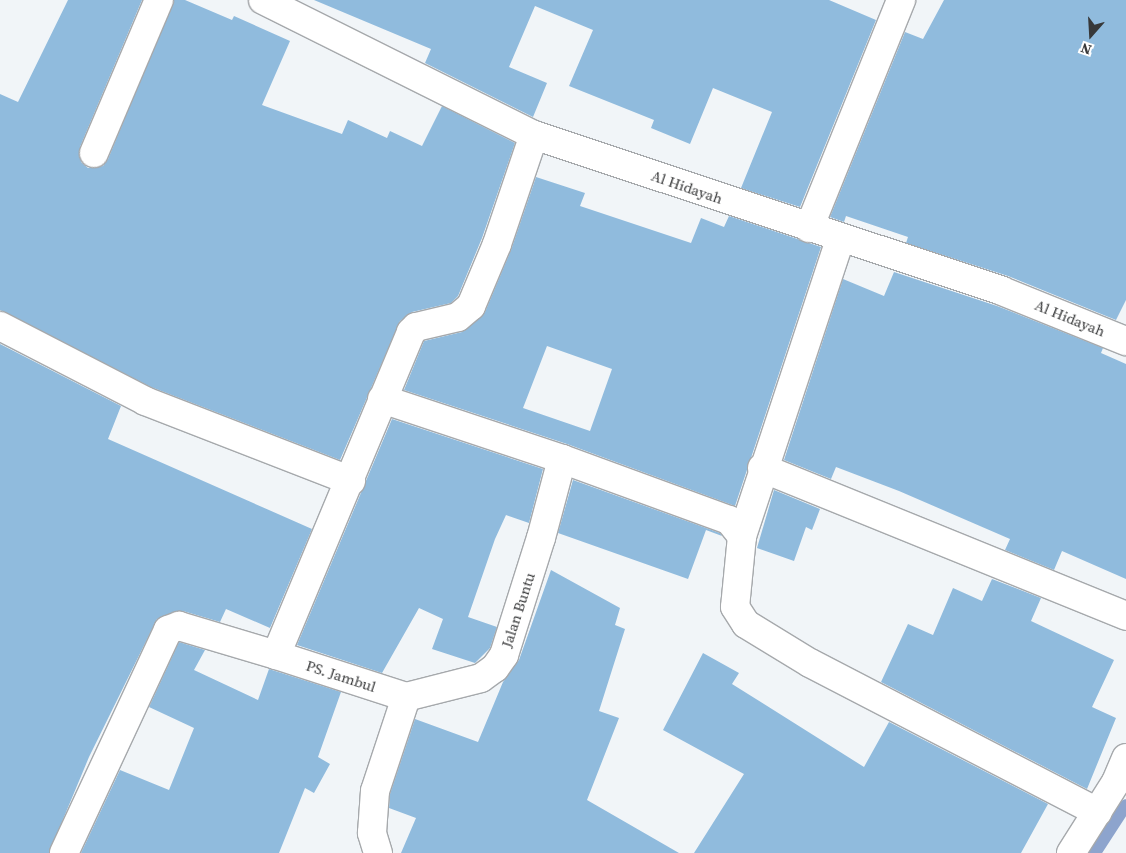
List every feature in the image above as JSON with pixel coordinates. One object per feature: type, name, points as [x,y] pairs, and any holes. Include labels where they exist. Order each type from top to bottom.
[{"type":"street","points":[[94,153],[159,0]]},
{"type":"street","name":"Al Hidayah","points":[[263,0],[534,135],[840,239],[1002,291],[1126,340]]},
{"type":"street","points":[[809,228],[901,0]]},
{"type":"street","points":[[276,655],[351,481],[382,399],[416,327],[458,317],[471,306],[497,244],[534,135]]},
{"type":"street","points":[[840,239],[762,468],[742,536],[735,607],[746,624],[810,663],[1098,812]]},
{"type":"street","points":[[0,326],[145,401],[351,481]]},
{"type":"street","points":[[382,399],[562,459],[729,520],[742,536]]},
{"type":"street","name":"Jalan Buntu","points":[[406,698],[481,678],[495,668],[504,655],[541,538],[562,459]]},
{"type":"street","points":[[762,468],[1126,616]]},
{"type":"street","name":"PS. Jambul","points":[[64,853],[168,630],[179,626],[276,655],[406,698]]},
{"type":"street","points":[[378,853],[372,833],[375,791],[406,698]]},
{"type":"street","points":[[1071,853],[1098,812],[1126,758]]},
{"type":"building","points":[[68,0],[142,0],[80,147],[81,162],[88,168],[103,166],[108,159],[174,0],[185,0],[232,20],[234,16],[290,41],[262,105],[342,134],[348,120],[387,138],[390,131],[422,146],[442,106],[515,143],[482,238],[458,296],[451,303],[412,312],[400,321],[340,460],[151,387],[0,310],[0,94],[18,102]]},
{"type":"building","points":[[314,0],[829,0],[876,20],[800,207],[741,188],[772,112],[713,88],[690,144],[651,128],[654,120],[569,86],[593,30],[535,6],[509,67],[547,83],[533,117],[425,63],[431,49]]},
{"type":"building","points":[[944,0],[1126,0],[1126,300],[1116,320],[1008,276],[906,243],[908,237],[846,216],[844,222],[830,217],[905,32],[923,39]]},
{"type":"building","points":[[536,177],[585,193],[580,206],[691,243],[701,218],[724,227],[729,216],[821,247],[735,506],[567,444],[404,390],[424,341],[462,332],[485,312],[511,250]],"holes":[[[547,346],[612,369],[590,431],[523,408]]]},
{"type":"building","points":[[894,272],[997,306],[1103,348],[1101,353],[1126,364],[1126,579],[1062,551],[1054,570],[1005,550],[1010,539],[899,491],[836,467],[831,479],[784,460],[843,279],[884,296]]},
{"type":"building","points":[[0,344],[121,406],[108,439],[312,529],[270,628],[226,609],[220,622],[183,611],[157,619],[89,757],[49,853],[0,853]]},
{"type":"building","points":[[392,419],[543,469],[529,523],[506,515],[495,539],[468,617],[497,627],[490,648],[475,663],[432,649],[443,619],[419,608],[382,673],[297,645]]},
{"type":"building","points":[[573,480],[720,533],[722,536],[706,530],[688,579],[558,533]]},
{"type":"building","points":[[774,490],[820,509],[812,530],[806,527],[794,561],[757,548]]},
{"type":"building","points":[[551,570],[620,608],[615,625],[625,629],[599,711],[619,718],[587,800],[679,853],[401,853],[416,818],[389,808],[390,794],[415,719],[478,742],[503,682],[519,660]]},
{"type":"building","points":[[992,579],[1041,598],[1031,621],[1114,660],[1092,707],[1116,718],[1087,789],[881,682],[908,624],[933,635],[953,588],[982,601]]},
{"type":"building","points":[[179,642],[205,650],[194,670],[258,700],[269,669],[341,692],[318,757],[330,764],[314,793],[305,788],[279,853],[81,853],[120,770],[169,790],[194,728],[149,707]]},
{"type":"building","points":[[703,653],[739,673],[732,684],[864,767],[889,722],[1048,804],[1021,853],[694,853],[744,774],[663,730]]},
{"type":"waterway","points":[[1095,853],[1126,805]]}]
